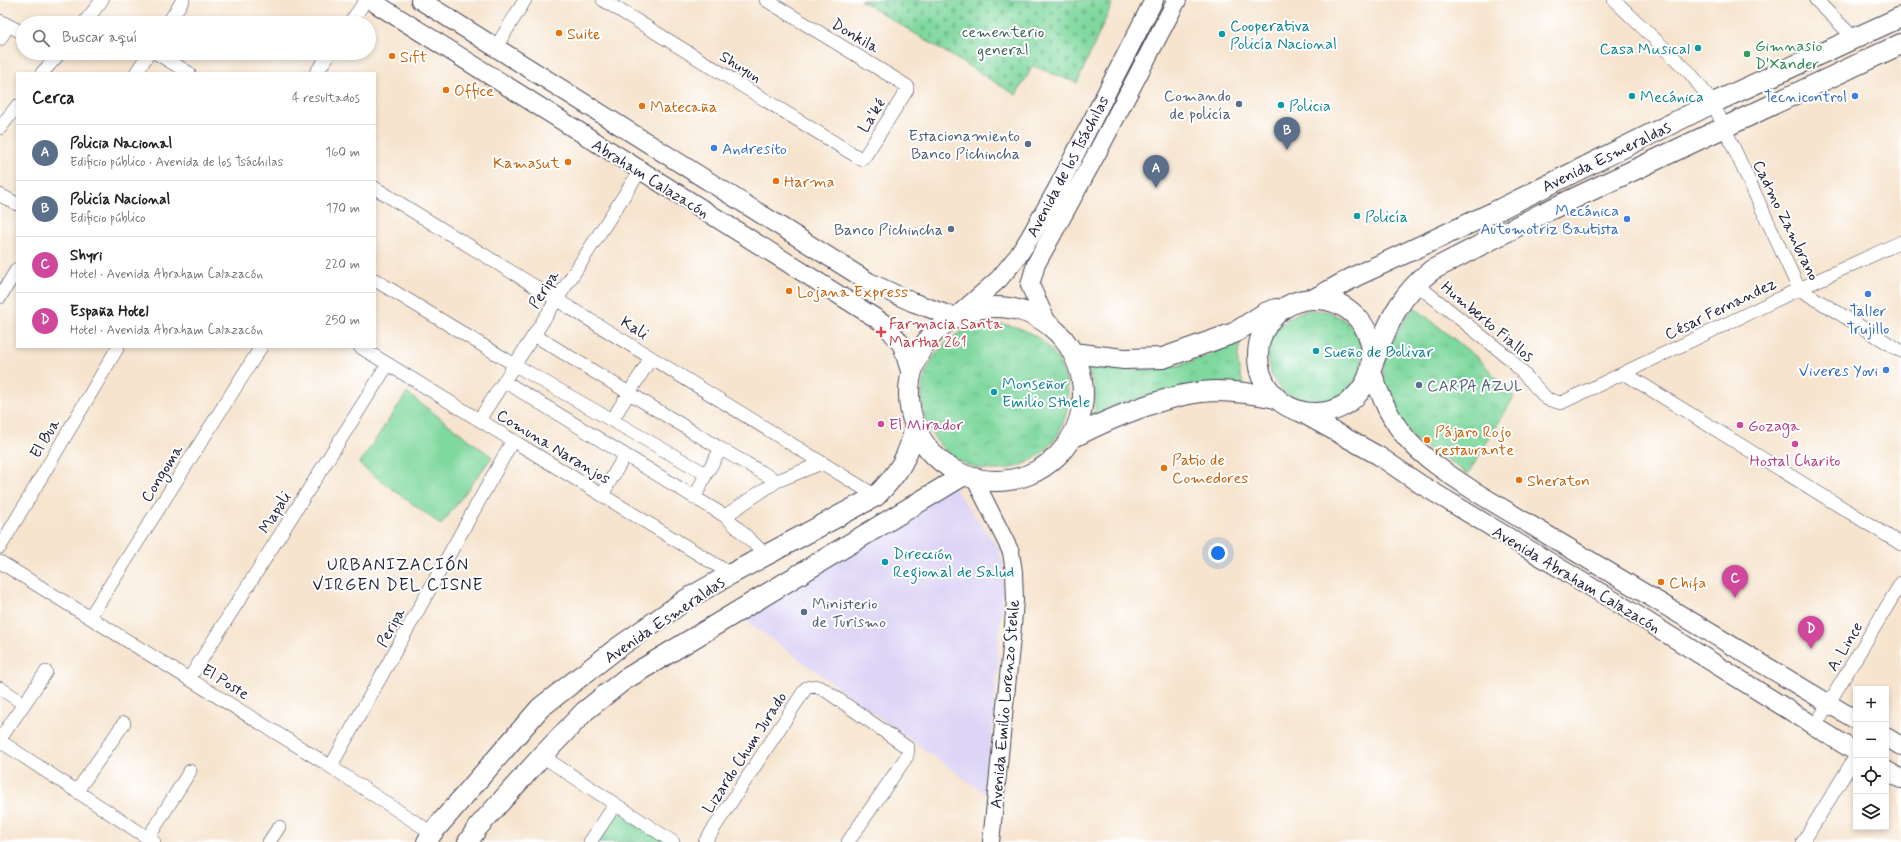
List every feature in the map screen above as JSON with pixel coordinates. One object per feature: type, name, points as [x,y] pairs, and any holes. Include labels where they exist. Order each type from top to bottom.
[{"type":"main road","name":"Abraham Calazacón","points":[[370,0],[886,324],[902,345],[911,374]]},
{"type":"main road","name":"Abraham Calazacón","points":[[420,0],[869,282],[912,302],[956,316]]},
{"type":"main road","name":"Avenida de los Tsáchilas","points":[[956,316],[999,279],[1018,256],[1034,232],[1154,0]]},
{"type":"main road","name":"Avenida de los Tsáchilas","points":[[1047,323],[1030,285],[1036,264],[1098,151],[1176,0]]},
{"type":"main road","name":"Avenida Esmeraldas","points":[[1314,299],[1356,276],[1494,212],[1713,103],[1901,17]]},
{"type":"main road","name":"Avenida Esmeraldas","points":[[1371,368],[1395,311],[1415,282],[1432,270],[1543,213],[1901,44]]},
{"type":"main road","points":[[1072,438],[1100,423],[1182,396],[1215,391],[1250,393],[1276,398],[1296,410],[1315,413],[1334,410],[1351,400],[1364,386],[1371,368],[1371,347],[1365,328],[1352,313],[1334,303],[1314,299],[1293,303],[1265,313],[1234,334],[1163,358],[1124,359],[1073,353]]},
{"type":"main road","points":[[1276,398],[1264,383],[1258,365],[1258,346],[1265,328],[1277,313],[1293,303]]},
{"type":"main road","points":[[1003,307],[1026,312],[1047,323],[1062,336],[1073,353],[1083,381],[1083,411],[1072,438],[1058,456],[1040,470],[1019,478],[997,481],[969,477],[944,463],[927,446],[915,426],[910,407],[909,388],[911,374],[920,351],[934,332],[956,316],[979,308],[1003,307]]},
{"type":"main road","name":"Avenida Abraham Calazacón","points":[[1371,368],[1380,395],[1391,418],[1407,440],[1436,466],[1474,491],[1853,718]]},
{"type":"main road","name":"Avenida Abraham Calazacón","points":[[1296,410],[1379,456],[1420,484],[1629,610],[1853,750]]},
{"type":"main road","name":"Avenida Esmeraldas","points":[[429,838],[540,708],[616,649],[687,599],[876,496],[890,482],[904,461],[912,443],[915,426]]},
{"type":"main road","name":"Avenida Esmeraldas","points":[[468,842],[478,827],[585,711],[624,680],[969,477]]},
{"type":"main road","points":[[1889,739],[1901,746]]},
{"type":"main road","points":[[1889,772],[1901,779]]},
{"type":"street","points":[[89,16],[102,0]]},
{"type":"street","points":[[173,16],[183,0]]},
{"type":"street","points":[[355,16],[366,0]]},
{"type":"street","points":[[496,47],[526,0]]},
{"type":"street","name":"Shuyun","points":[[603,0],[861,160]]},
{"type":"street","name":"Donkila","points":[[766,0],[907,86]]},
{"type":"street","name":"Cadmo Zambrano","points":[[1614,0],[1690,72],[1713,103],[1799,289],[1901,351]]},
{"type":"street","points":[[1816,0],[1854,38]]},
{"type":"street","points":[[0,39],[4,24],[16,30]]},
{"type":"street","points":[[43,72],[54,60]]},
{"type":"street","points":[[137,72],[144,60]]},
{"type":"street","points":[[168,60],[187,72]]},
{"type":"street","points":[[317,72],[325,60]]},
{"type":"street","name":"La'ké","points":[[861,160],[907,90],[907,86]]},
{"type":"street","points":[[0,128],[16,107]]},
{"type":"street","name":"Peripa","points":[[479,420],[636,177]]},
{"type":"street","name":"Kali","points":[[376,189],[876,496]]},
{"type":"street","points":[[0,195],[16,203]]},
{"type":"street","name":"César Fernandez","points":[[1555,401],[1561,403],[1901,242]]},
{"type":"street","points":[[0,297],[16,271]]},
{"type":"street","points":[[376,281],[515,365],[706,474]]},
{"type":"street","name":"Humberto Fiallos","points":[[1415,282],[1509,358],[1547,399],[1555,401]]},
{"type":"street","points":[[534,335],[721,449],[778,480]]},
{"type":"street","name":"El Bua","points":[[0,547],[117,348]]},
{"type":"street","name":"Congoma","points":[[90,617],[260,348]]},
{"type":"street","name":"Comuna Naranjos","points":[[362,348],[731,574]]},
{"type":"street","points":[[612,420],[651,358]]},
{"type":"street","name":"Mapali","points":[[190,679],[388,364]]},
{"type":"street","points":[[1624,373],[1901,544]]},
{"type":"street","points":[[504,381],[725,516],[766,555]]},
{"type":"street","name":"Peripa","points":[[331,766],[513,440]]},
{"type":"street","points":[[695,497],[706,474],[721,449]]},
{"type":"street","points":[[602,495],[625,455]]},
{"type":"street","points":[[725,516],[778,480],[822,463]]},
{"type":"street","name":"Avenida Emilio Lorenzo Stehle","points":[[969,477],[1011,552],[1014,572],[1015,600],[1012,638],[990,842]]},
{"type":"street","name":"El Poste","points":[[0,562],[331,766],[429,838]]},
{"type":"street","name":"A. Lince","points":[[1815,726],[1901,583]]},
{"type":"street","points":[[46,672],[0,739],[3,743],[151,840],[190,771]]},
{"type":"street","name":"Lizardo Chum Jurado","points":[[705,842],[806,688],[815,686],[825,690],[908,748],[907,756],[848,842]]},
{"type":"street","points":[[0,688],[24,704]]},
{"type":"street","points":[[77,791],[124,723]]},
{"type":"street","points":[[542,756],[673,842]]},
{"type":"street","points":[[1803,842],[1855,758]]},
{"type":"street","points":[[590,842],[615,805]]},
{"type":"street","points":[[269,842],[279,827]]},
{"type":"shaded area","points":[[949,481],[999,549],[1004,567],[987,795],[741,617]]},
{"type":"green space","name":"cementerio general","points":[[860,0],[1114,0],[1077,83],[1033,66],[1016,95]]},
{"type":"green space","points":[[1414,307],[1479,359],[1514,397],[1468,474],[1415,440],[1399,418],[1384,384],[1383,371],[1388,350],[1405,318]]},
{"type":"green space","points":[[1315,310],[1333,314],[1348,324],[1358,339],[1362,357],[1358,375],[1348,390],[1333,400],[1315,404],[1297,400],[1282,390],[1272,375],[1268,357],[1272,339],[1282,324],[1297,314]]},
{"type":"green space","points":[[988,324],[1002,324],[1030,332],[1047,345],[1060,362],[1063,369],[1067,383],[1067,411],[1063,425],[1056,438],[1047,449],[1030,462],[1023,465],[1002,470],[988,470],[960,462],[943,449],[938,443],[927,425],[922,404],[922,390],[930,362],[943,345],[949,340],[967,329]]},
{"type":"green space","points":[[1242,340],[1239,347],[1238,361],[1242,381],[1248,394],[1171,393],[1132,400],[1089,418],[1095,410],[1095,389],[1086,365],[1130,370],[1164,368],[1191,362]]},
{"type":"green space","points":[[407,393],[492,457],[441,525],[359,464]]},
{"type":"green space","points":[[615,805],[673,842],[590,842]]},
{"type":"place","name":"Suite","points":[[559,33]]},
{"type":"place","name":"Cooperativa Policía Nacional","points":[[1222,34]]},
{"type":"place","name":"Casa Musical","points":[[1698,48]]},
{"type":"place","name":"Gimnasio D'Xander","points":[[1747,54]]},
{"type":"place","name":"Sift","points":[[392,56]]},
{"type":"place","name":"Office","points":[[446,90]]},
{"type":"place","name":"Mecánica","points":[[1632,96]]},
{"type":"place","name":"Tecnicontrol","points":[[1855,96]]},
{"type":"place","name":"Comando de policía","points":[[1239,104]]},
{"type":"place","name":"Policia","points":[[1281,105]]},
{"type":"place","name":"Matecaña","points":[[642,106]]},
{"type":"place","name":"Estacionamiento Banco Pichincha","points":[[1028,144]]},
{"type":"place","name":"Andresito","points":[[714,148]]},
{"type":"place","name":"Policía Nacional","points":[[1287,150]]},
{"type":"place","name":"Kamasut","points":[[568,162]]},
{"type":"place","name":"Harma","points":[[776,181]]},
{"type":"place","name":"Policia Nacional","points":[[1156,188]]},
{"type":"place","name":"Policía","points":[[1357,216]]},
{"type":"place","name":"Mecánica Automotriz Bautista","points":[[1627,219]]},
{"type":"place","name":"Banco Pichincha","points":[[951,229]]},
{"type":"place","name":"Lojana Express","points":[[789,291]]},
{"type":"place","name":"Taller Trujillo","points":[[1868,294]]},
{"type":"place","name":"Farmacia Santa Martha 261","points":[[881,332]]},
{"type":"place","name":"Sueño de Bolivar","points":[[1316,351]]},
{"type":"place","name":"Viveres Yovi","points":[[1886,370]]},
{"type":"place","name":"CARPA AZUL","points":[[1419,385]]},
{"type":"place","name":"Monseñor Emilio Sthele","points":[[994,392]]},
{"type":"place","name":"El Mirador","points":[[881,424]]},
{"type":"place","name":"Gozaga","points":[[1740,425]]},
{"type":"place","name":"Pájaro Rojo restaurante","points":[[1427,440]]},
{"type":"place","name":"Hostal Charito","points":[[1795,444]]},
{"type":"place","name":"Patio de Comedores","points":[[1164,468]]},
{"type":"place","name":"Sheraton","points":[[1519,480]]},
{"type":"place","name":"Dirección Regional de Salud","points":[[885,562]]},
{"type":"place","name":"Chifa","points":[[1661,582]]},
{"type":"place","name":"Shyri","points":[[1735,598]]},
{"type":"place","name":"Ministerio de Turismo","points":[[804,612]]},
{"type":"place","name":"España Hotel","points":[[1811,649]]},
{"type":"district","name":"URBANIZACIÓN VIRGEN DEL CISNE","points":[[398,574]]}]
